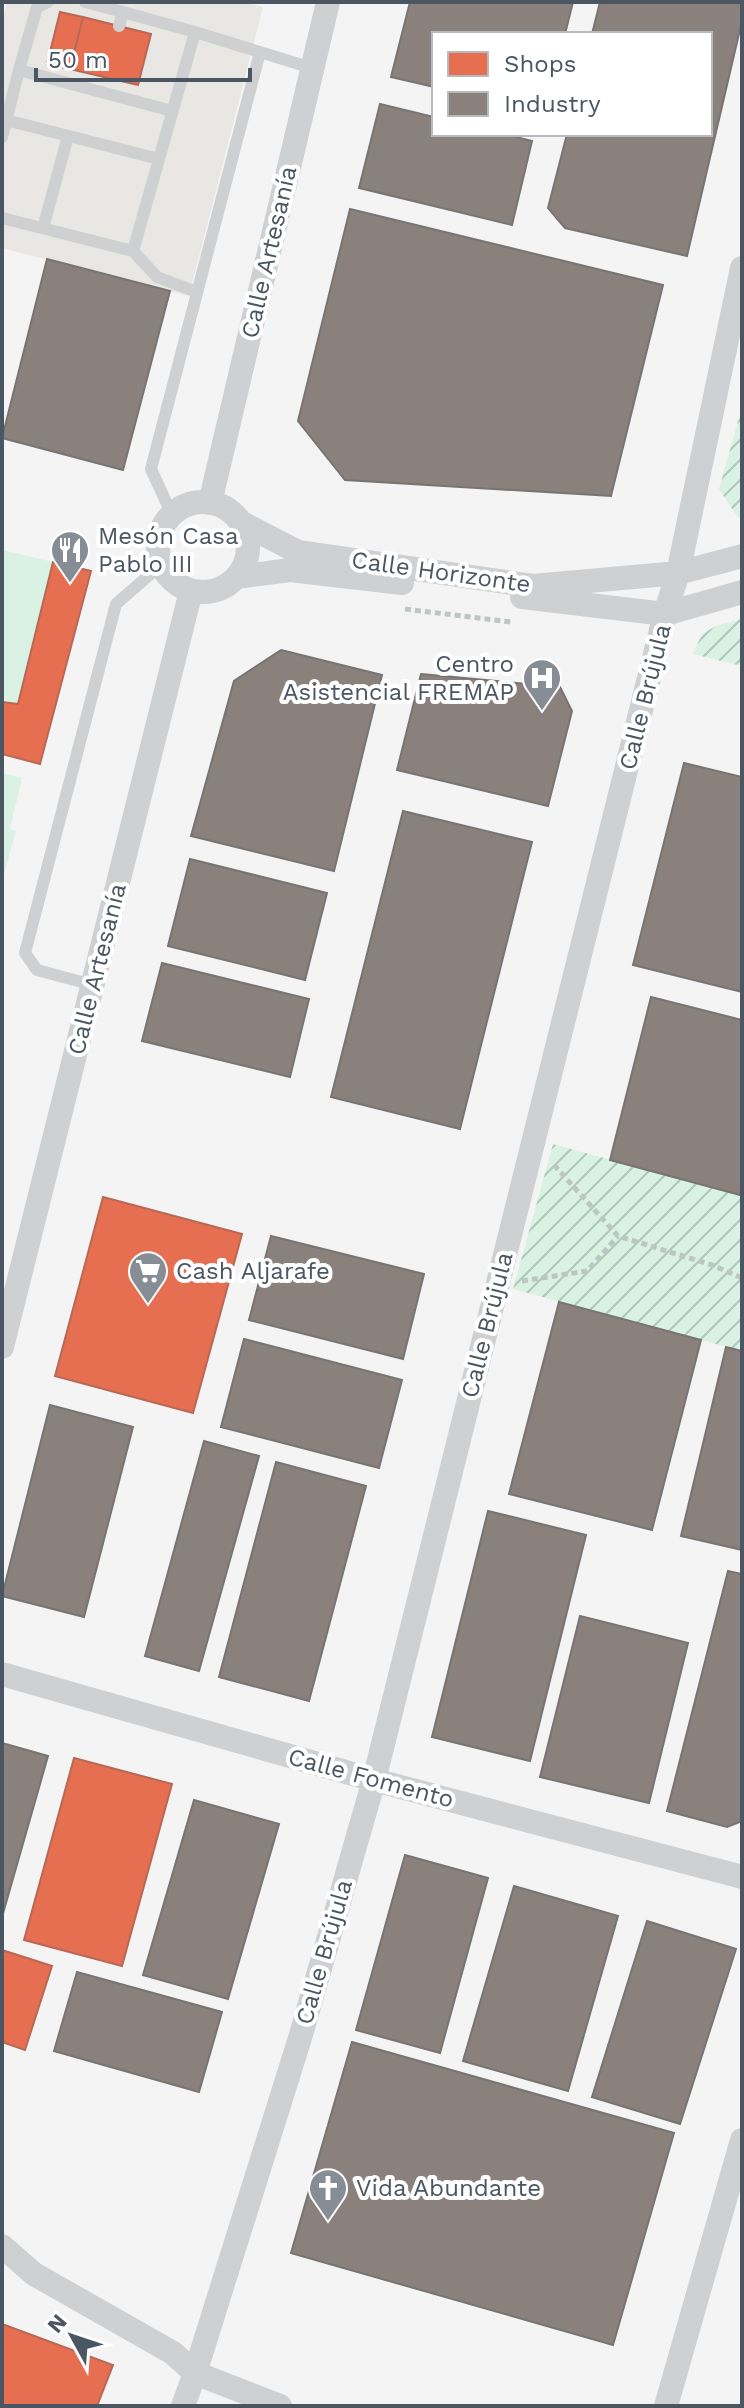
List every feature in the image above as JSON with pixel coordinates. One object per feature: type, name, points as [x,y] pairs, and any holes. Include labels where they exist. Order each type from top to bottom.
[{"type":"street","name":"Calle Artesanía","points":[[210,503],[328,2]]},
{"type":"street","name":"Calle Brújula","points":[[183,2406],[300,2038],[374,1780],[665,614],[678,573],[742,268]]},
{"type":"street","points":[[195,503],[210,503],[222,506],[242,523],[248,551],[245,565],[237,577],[216,590],[191,591],[167,574],[158,545],[172,515],[195,503]]},
{"type":"street","name":"Calle Horizonte","points":[[242,523],[298,552],[533,586],[678,573],[742,556]]},
{"type":"street","name":"Calle Horizonte","points":[[237,577],[290,570],[665,614],[742,592]]},
{"type":"street","name":"Calle Artesanía","points":[[2,1347],[191,591]]},
{"type":"street","name":"Calle Fomento","points":[[2,1674],[374,1780],[742,1877]]},
{"type":"street","points":[[666,2406],[742,2140]]},
{"type":"street","points":[[2,2246],[34,2274],[173,2353],[195,2373],[280,2406]]},
{"type":"lane","points":[[2,137],[37,7],[48,2]]},
{"type":"lane","points":[[85,2],[312,68]]},
{"type":"lane","points":[[119,26],[123,12]]},
{"type":"lane","points":[[133,251],[195,32]]},
{"type":"lane","points":[[172,515],[151,469],[260,52]]},
{"type":"lane","points":[[19,70],[172,111]]},
{"type":"lane","points":[[103,92],[106,78]]},
{"type":"lane","points":[[6,120],[159,159]]},
{"type":"lane","points":[[43,228],[68,136]]},
{"type":"lane","points":[[2,218],[133,251],[157,277],[197,292]]},
{"type":"lane","points":[[93,985],[37,970],[25,953],[116,604],[162,564]]},
{"type":"path","points":[[393,608],[518,623]]},
{"type":"path","points":[[533,1142],[618,1236],[712,1265],[742,1278]]},
{"type":"path","points":[[498,1285],[587,1271],[618,1236]]},
{"type":"shaded area","points":[[7,2],[242,2],[263,7],[189,296],[2,248],[2,22]]},
{"type":"green space","points":[[742,407],[742,520],[719,489]]},
{"type":"green space","points":[[2,550],[53,562],[18,704],[2,700]]},
{"type":"green space","points":[[742,619],[742,666],[693,654],[702,634],[716,626]]},
{"type":"green space","points":[[2,773],[22,778],[10,829],[16,831],[2,881]]},
{"type":"green space","points":[[553,1144],[742,1196],[742,1351],[513,1289]]},
{"type":"building: Shops","points":[[60,12],[83,17],[70,69],[47,64]]},
{"type":"building: Shops","points":[[83,17],[151,34],[138,85],[70,69]]},
{"type":"building: Shops","points":[[53,562],[91,571],[40,764],[2,754],[2,702],[18,704]]},
{"type":"building: Shops","name":"Cash Aljarafe","points":[[103,1197],[242,1234],[193,1413],[55,1376]]},
{"type":"building: Shops","points":[[74,1758],[172,1784],[122,1966],[24,1940]]},
{"type":"building: Shops","points":[[2,1950],[52,1966],[25,2050],[2,2042]]},
{"type":"building: Shops","points":[[2,2324],[113,2365],[97,2406],[2,2406]]},
{"type":"building: Industry","points":[[410,2],[573,2],[566,32],[432,32],[432,87],[391,77]]},
{"type":"building: Industry","points":[[600,2],[742,2],[742,21],[687,256],[565,228],[548,208],[566,136],[712,136],[712,32],[592,32]]},
{"type":"building: Industry","points":[[380,104],[432,117],[432,136],[512,136],[532,141],[512,225],[359,188]]},
{"type":"building: Industry","points":[[350,209],[663,285],[611,496],[345,480],[298,421]]},
{"type":"building: Industry","points":[[47,259],[170,291],[123,470],[2,438]]},
{"type":"building: Industry","points":[[281,650],[382,675],[334,871],[191,836],[234,681]]},
{"type":"building: Industry","points":[[421,674],[560,687],[572,711],[548,806],[397,770]]},
{"type":"building: Industry","points":[[684,763],[742,777],[742,992],[633,965]]},
{"type":"building: Industry","points":[[403,811],[532,842],[460,1129],[331,1097]]},
{"type":"building: Industry","points":[[190,859],[327,893],[305,980],[168,946]]},
{"type":"building: Industry","points":[[162,963],[309,999],[290,1077],[142,1041]]},
{"type":"building: Industry","points":[[651,997],[742,1020],[740,1195],[610,1160]]},
{"type":"building: Industry","points":[[271,1236],[424,1274],[403,1359],[249,1320]]},
{"type":"building: Industry","points":[[559,1302],[701,1340],[652,1530],[509,1494]]},
{"type":"building: Industry","points":[[244,1339],[402,1380],[379,1468],[221,1427]]},
{"type":"building: Industry","points":[[726,1347],[742,1351],[742,1550],[681,1536]]},
{"type":"building: Industry","points":[[50,1405],[133,1427],[84,1617],[2,1596]]},
{"type":"building: Industry","points":[[204,1441],[259,1456],[199,1671],[145,1656]]},
{"type":"building: Industry","points":[[276,1462],[366,1486],[309,1701],[219,1677]]},
{"type":"building: Industry","points":[[488,1511],[586,1535],[530,1761],[432,1737]]},
{"type":"building: Industry","points":[[728,1571],[742,1574],[742,1821],[727,1827],[667,1811]]},
{"type":"building: Industry","points":[[580,1616],[688,1643],[649,1803],[540,1777]]},
{"type":"building: Industry","points":[[2,1743],[48,1756],[2,1917]]},
{"type":"building: Industry","points":[[194,1800],[279,1824],[228,1999],[143,1975]]},
{"type":"building: Industry","points":[[405,1855],[488,1878],[440,2053],[356,2030]]},
{"type":"building: Industry","points":[[514,1886],[618,1916],[568,2091],[463,2061]]},
{"type":"building: Industry","points":[[647,1921],[736,1949],[680,2124],[592,2097]]},
{"type":"building: Industry","points":[[77,1972],[222,2012],[199,2092],[54,2051]]},
{"type":"building: Industry","points":[[352,2042],[674,2133],[613,2345],[291,2253]]},
{"type":"place","name":"Mesón Casa Pablo III","points":[[70,584]]},
{"type":"place","name":"Centro Asistencial FREMAP","points":[[542,712]]},
{"type":"place","name":"Cash Aljarafe","points":[[148,1305]]},
{"type":"place","name":"Vida Abundante","points":[[328,2222]]}]
